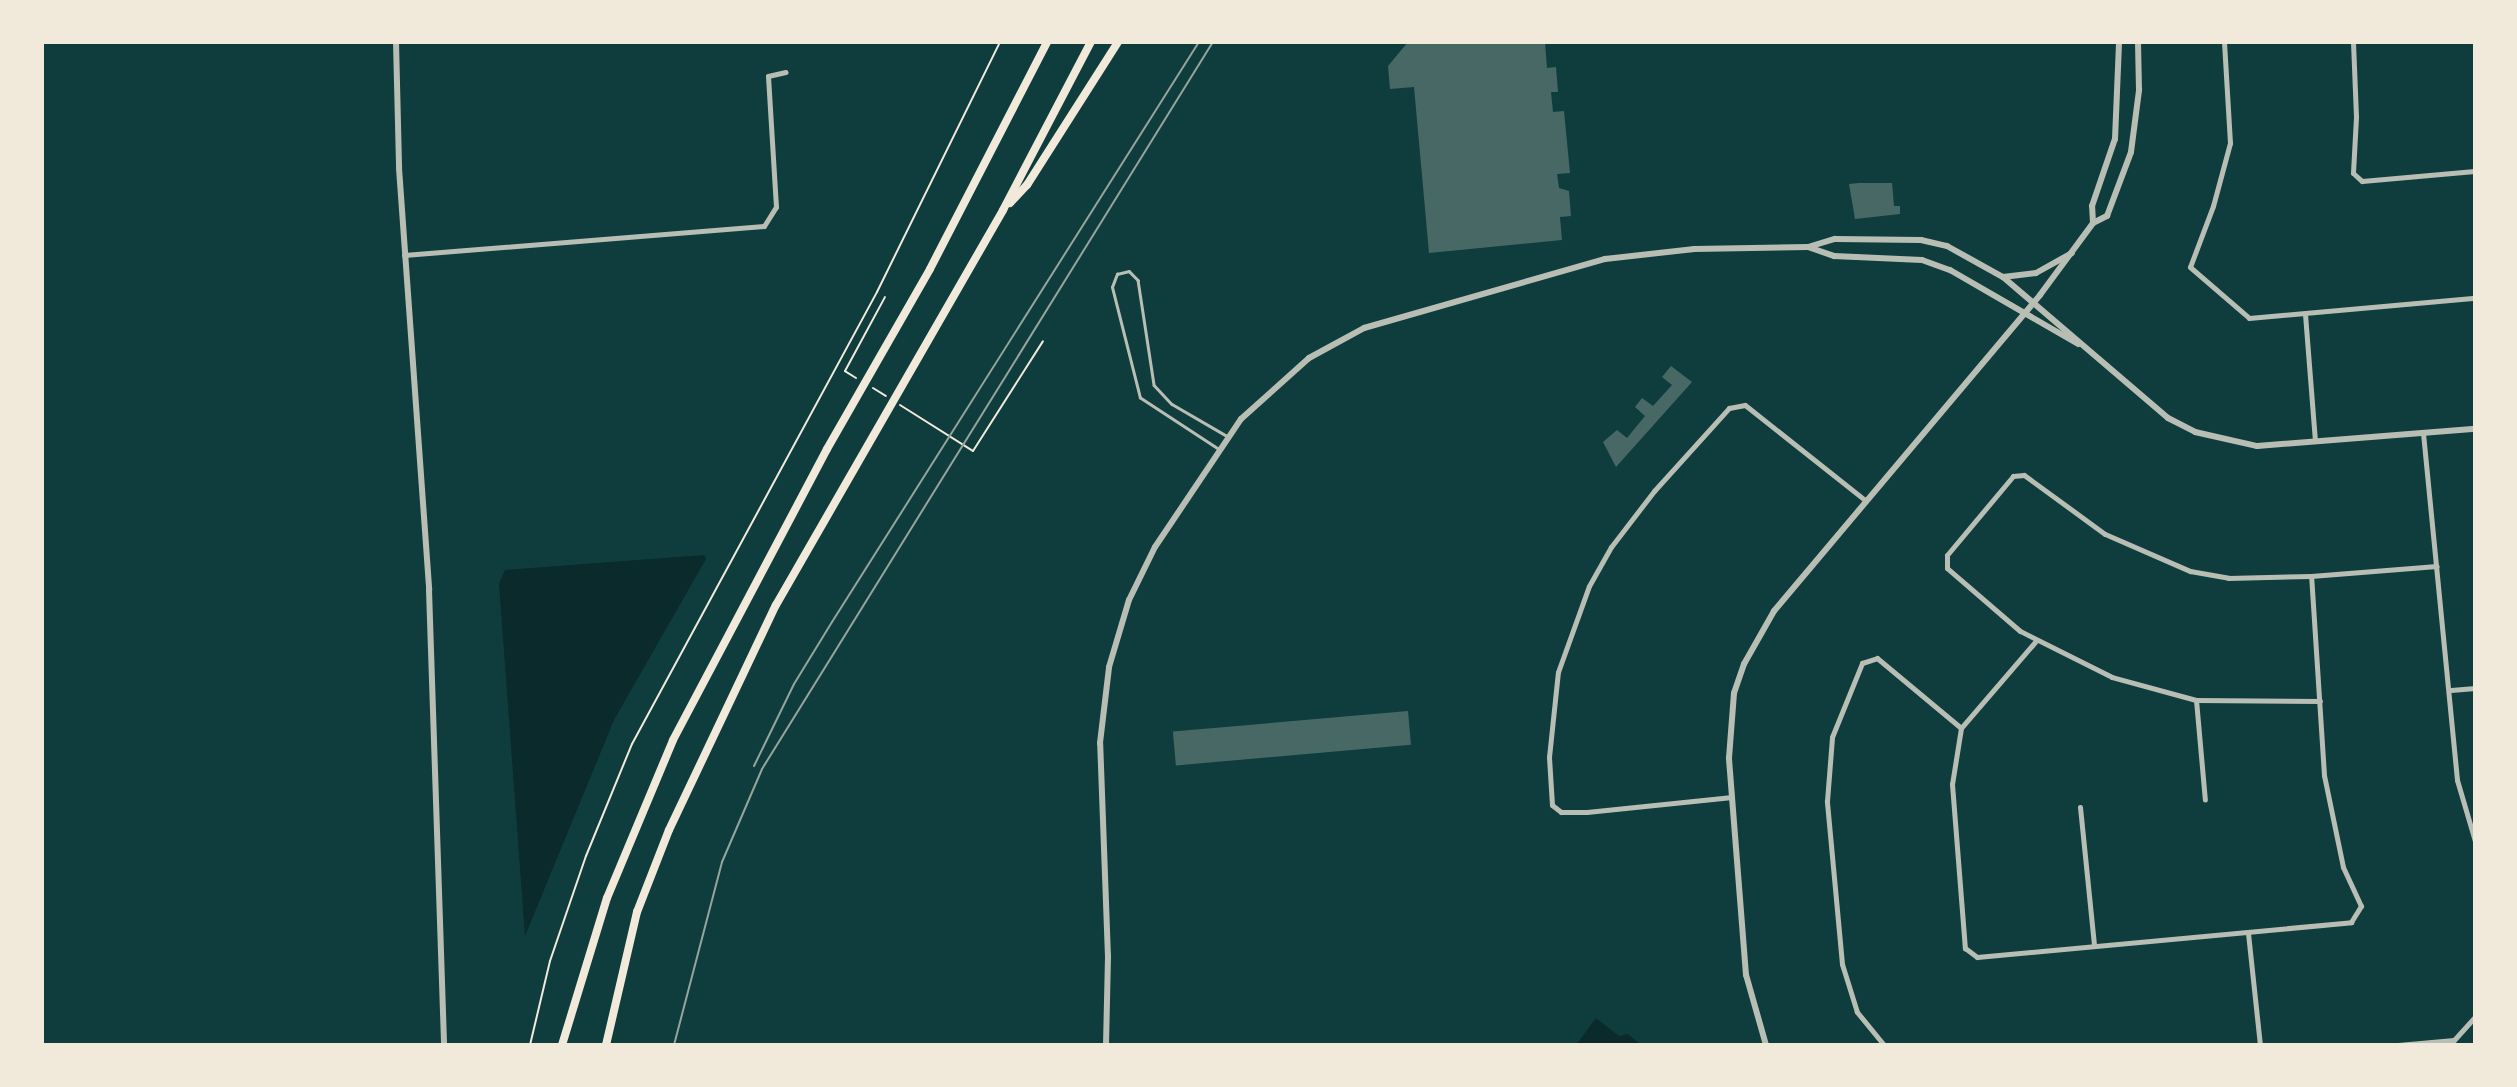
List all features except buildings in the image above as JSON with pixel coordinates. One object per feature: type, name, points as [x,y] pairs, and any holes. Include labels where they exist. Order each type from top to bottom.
[{"type":"main road","points":[[562,1045],[607,898],[673,740],[827,449],[930,269],[1047,42]]},
{"type":"main road","points":[[606,1045],[637,912],[669,830],[770,617],[1003,210],[1091,42]]},
{"type":"main road","points":[[1003,210],[1027,185],[1118,42]]},
{"type":"street","points":[[396,42],[404,255],[429,590],[444,1045]]},
{"type":"street","points":[[2093,223],[2092,206],[2115,139],[2119,42]]},
{"type":"street","points":[[1766,1045],[1746,975],[1731,797],[1729,728],[1734,692],[1748,655],[1774,611],[2034,303],[2076,251],[2093,223],[2107,216],[2131,152],[2138,90],[2138,42]]},
{"type":"street","points":[[2224,42],[2230,143],[2213,206],[2190,267],[2249,318],[2475,298]]},
{"type":"street","points":[[2353,42],[2353,173],[2362,181],[2475,172]]},
{"type":"street","points":[[404,255],[764,226],[776,207],[768,76],[786,72]]},
{"type":"street","points":[[1106,1045],[1108,957],[1100,743],[1109,667],[1136,582],[1218,449],[1264,394],[1309,358],[1364,328],[1411,312],[1605,259],[1694,249],[1808,247],[1835,239],[1921,240],[1977,260],[2003,277],[2068,329],[2080,345]]},
{"type":"street","points":[[1808,247],[1834,256],[1922,260],[1987,289],[2024,314],[2080,345],[2168,418],[2195,432],[2257,446],[2475,429]]},
{"type":"street","points":[[2003,277],[2036,273],[2076,251]]},
{"type":"street","points":[[2305,314],[2315,440]]},
{"type":"street","points":[[1731,797],[1587,812],[1560,812],[1552,805],[1551,714],[1558,672],[1580,606],[1611,547],[1730,408],[1745,405],[1866,501]]},
{"type":"street","points":[[2423,433],[2451,690],[2460,801],[2475,841]]},
{"type":"street","points":[[2320,701],[2196,701],[2112,677],[2035,642],[1947,568],[1947,555],[2013,476],[2024,475],[2105,534],[2190,571],[2228,578],[2311,576],[2437,566]]},
{"type":"street","points":[[2035,642],[1961,728],[1952,784],[1965,948],[1977,957],[2351,922],[2361,906],[2343,867],[2324,775],[2311,576]]},
{"type":"street","points":[[1884,1045],[1857,1012],[1842,964],[1827,801],[1832,737],[1862,663],[1877,658],[1961,728]]},
{"type":"street","points":[[2451,690],[2475,688]]},
{"type":"street","points":[[2196,701],[2205,800]]},
{"type":"street","points":[[2080,807],[2094,945]]},
{"type":"street","points":[[2248,933],[2260,1045]]},
{"type":"street","points":[[2398,1045],[2454,1040],[2475,1017]]},
{"type":"lane","points":[[1218,449],[1150,407],[1135,387],[1112,287],[1117,274],[1123,271],[1139,280],[1151,375],[1162,396],[1227,436]]},
{"type":"path","points":[[530,1045],[550,961],[586,856],[632,744],[877,292],[1000,42]]},
{"type":"path","points":[[857,378],[845,371],[885,297]]},
{"type":"path","points":[[868,385],[973,451],[1043,341]]},
{"type":"water","points":[[704,555],[706,559],[614,720],[525,936],[499,584],[505,570]]},
{"type":"water","points":[[1596,1018],[1619,1036],[1628,1034],[1641,1045],[1576,1045]]},
{"type":"tram line","points":[[754,766],[794,684],[832,622],[1199,42]]},
{"type":"tram line","points":[[674,1045],[722,862],[762,769],[1213,42]]}]
